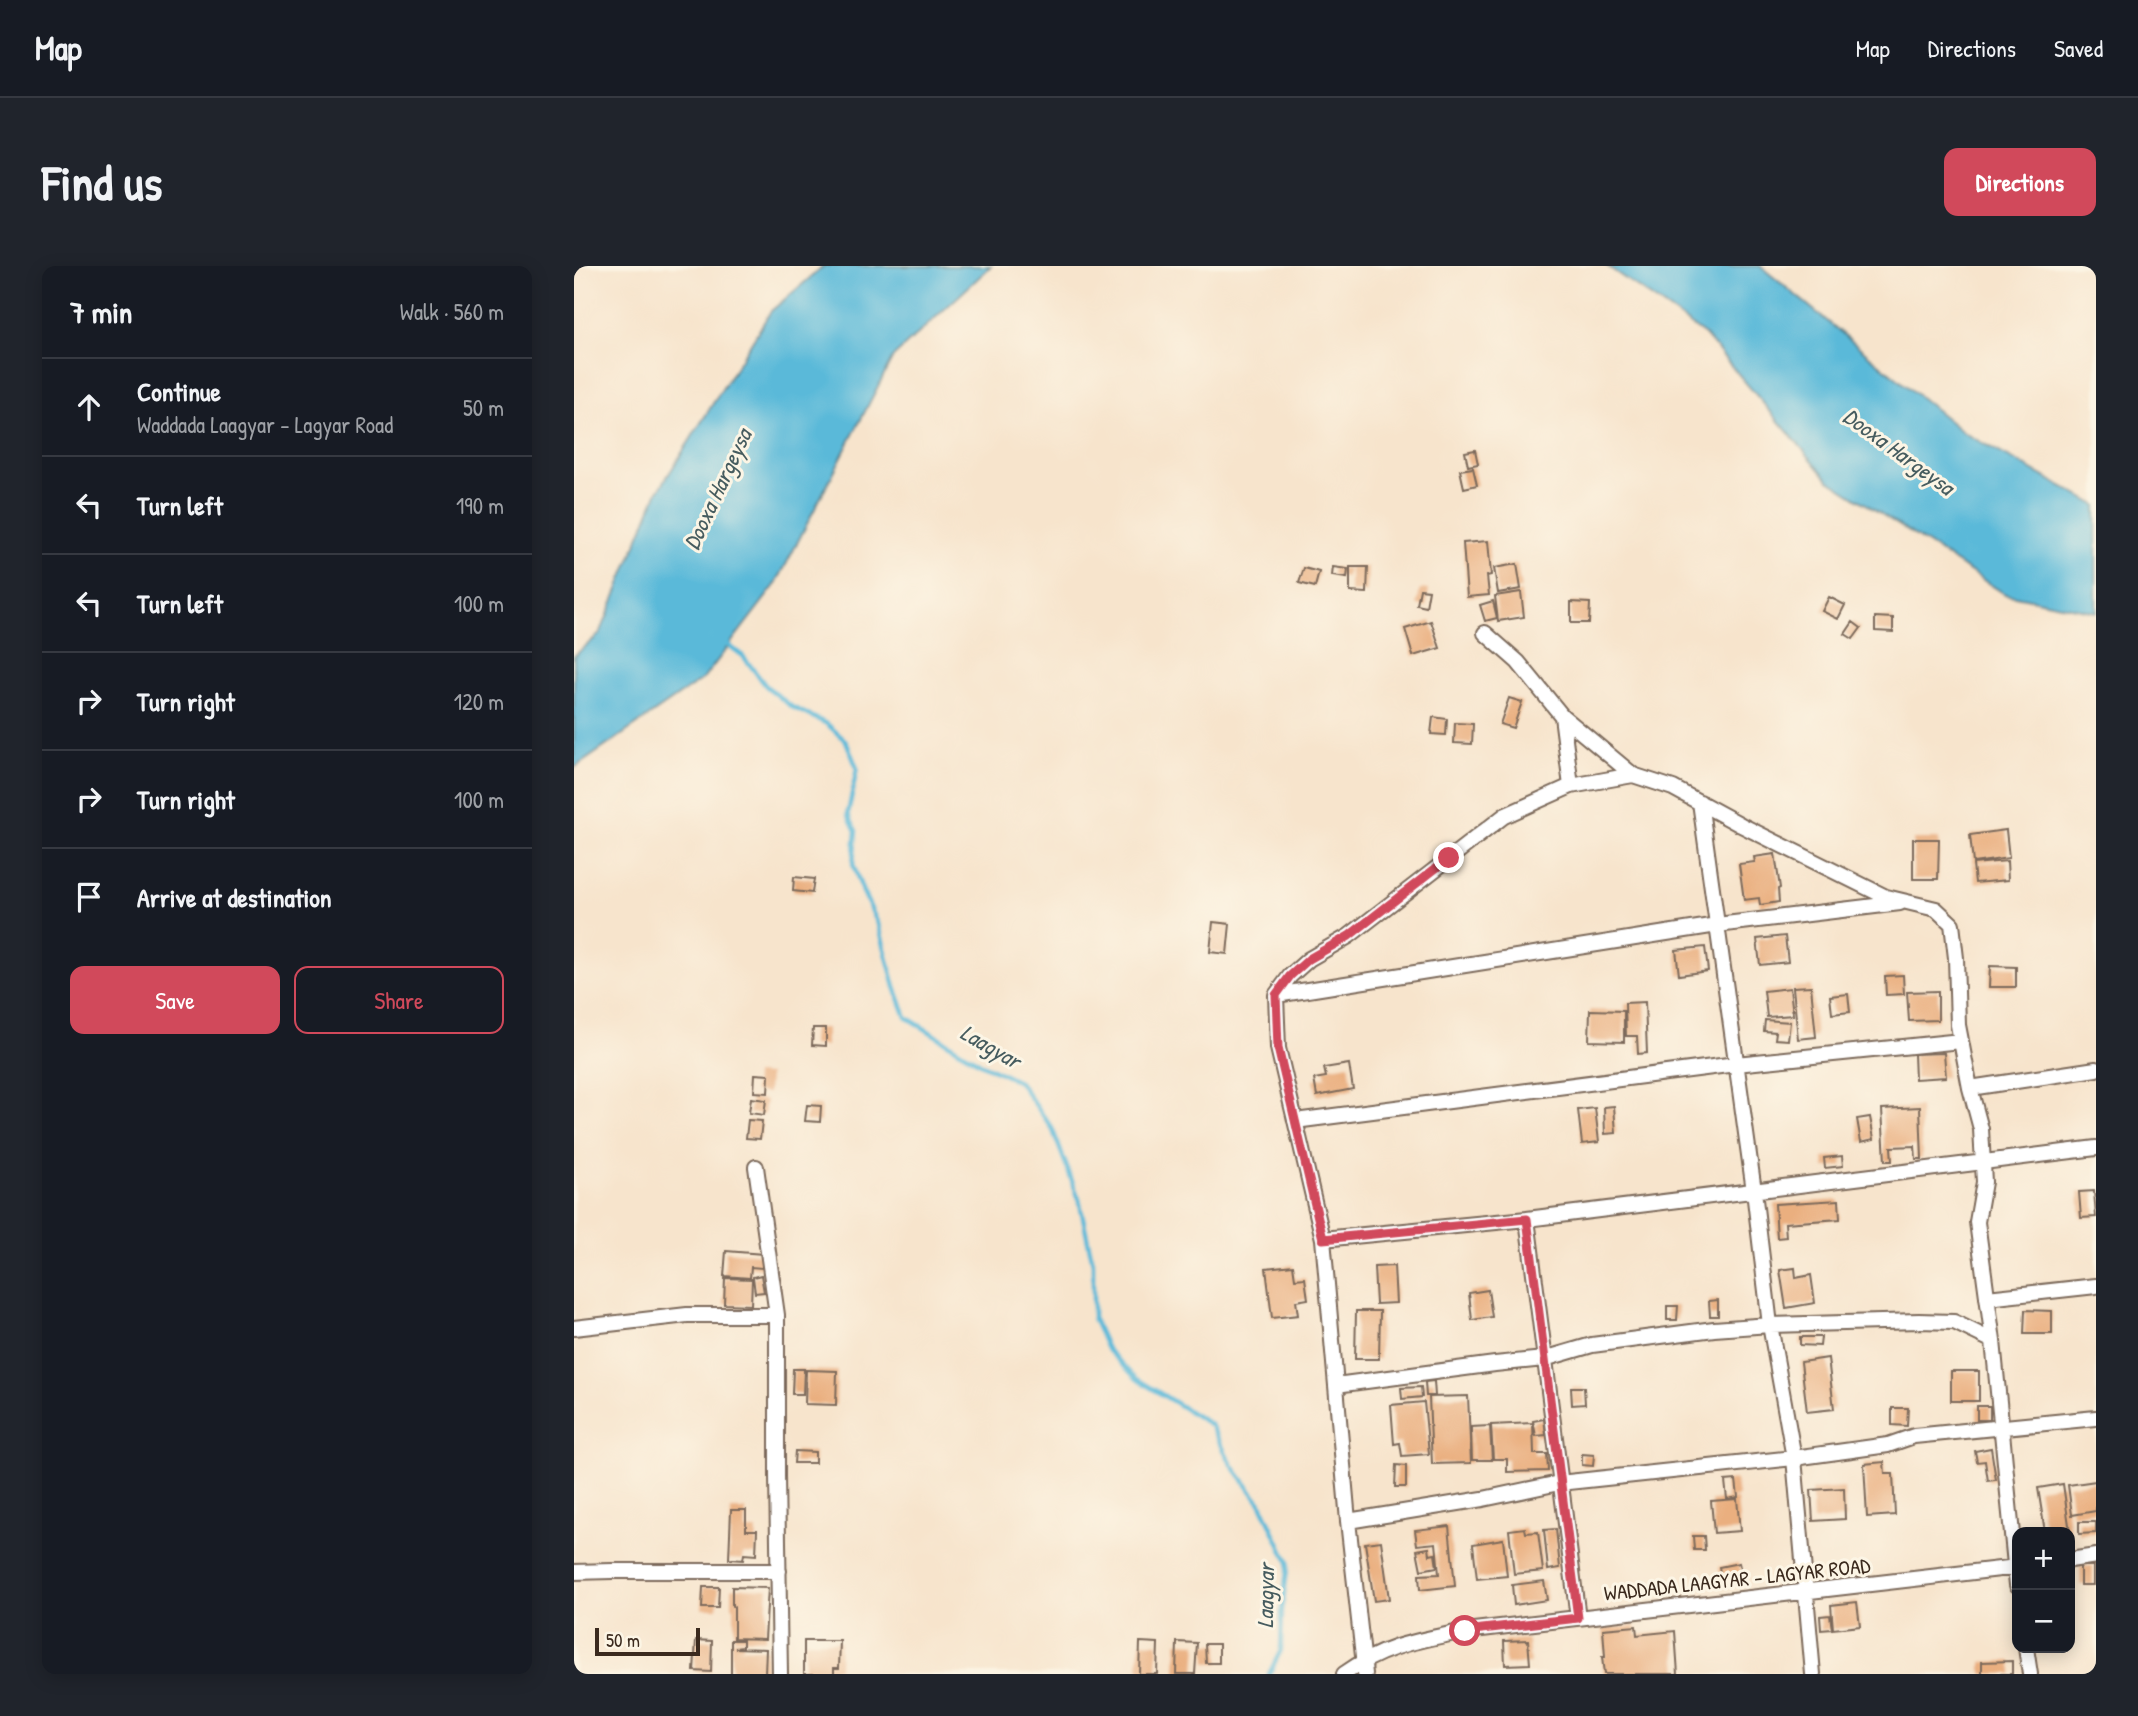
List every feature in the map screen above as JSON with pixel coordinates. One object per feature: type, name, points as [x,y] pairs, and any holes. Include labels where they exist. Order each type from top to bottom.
[{"type":"street","points":[[1485,633],[1518,662],[1562,716],[1633,775],[1673,788],[1886,897],[1936,909],[1952,924],[1958,1025],[1981,1129],[1984,1182],[1977,1222],[1993,1340],[2012,1527]]},
{"type":"street","points":[[1562,716],[1571,786]]},
{"type":"street","points":[[1364,1667],[1323,1239],[1278,1048],[1276,995],[1290,976],[1309,959],[1349,936],[1504,816],[1571,786],[1633,775]]},
{"type":"street","points":[[1700,802],[1770,1325],[1794,1458],[1813,1674]]},
{"type":"street","points":[[1276,995],[1717,925],[1908,902]]},
{"type":"street","points":[[1295,1121],[1736,1064],[1961,1041]]},
{"type":"street","points":[[1970,1088],[2096,1069]]},
{"type":"street","points":[[1323,1239],[1527,1219],[2096,1148]]},
{"type":"street","points":[[756,1167],[777,1315],[780,1674]]},
{"type":"street","points":[[1527,1219],[1578,1618]]},
{"type":"street","points":[[1987,1298],[2096,1286]]},
{"type":"street","points":[[574,1328],[687,1315],[777,1315]]},
{"type":"street","points":[[1336,1385],[1544,1359],[1591,1345],[1714,1329],[1770,1325],[1954,1322],[1993,1340]]},
{"type":"street","points":[[1348,1521],[1483,1499],[1559,1483],[1794,1458],[1888,1445],[1914,1436],[2096,1418]]},
{"type":"street","points":[[2075,1559],[2096,1556]]},
{"type":"street","name":"WADDADA LAAGYAR - LAGYAR ROAD","points":[[1344,1674],[1364,1667],[1397,1645],[1465,1631],[2012,1567]]},
{"type":"street","points":[[574,1573],[779,1571]]},
{"type":"street","points":[[2027,1653],[2029,1674]]},
{"type":"water","name":"Dooxa Hargeysa","points":[[824,266],[991,266],[893,357],[776,584],[704,678],[574,768],[574,656],[600,634],[657,493],[771,311]]},
{"type":"water","name":"Dooxa Hargeysa","points":[[1607,266],[1760,266],[1964,433],[2096,505],[2096,612],[2005,594],[1829,480],[1705,335]]},
{"type":"building","points":[[1475,450],[1478,464],[1468,466],[1465,452]]},
{"type":"building","points":[[1473,468],[1477,485],[1464,488],[1460,470]]},
{"type":"building","points":[[1488,541],[1491,575],[1487,576],[1489,595],[1467,597],[1463,543]]},
{"type":"building","points":[[1517,564],[1521,589],[1498,593],[1494,568]]},
{"type":"building","points":[[1333,567],[1348,569],[1347,578],[1332,576]]},
{"type":"building","points":[[1350,567],[1368,567],[1367,593],[1350,592]]},
{"type":"building","points":[[1304,568],[1319,572],[1315,587],[1299,583]]},
{"type":"building","points":[[1420,589],[1429,590],[1426,607],[1417,605]]},
{"type":"building","points":[[1521,592],[1524,617],[1498,621],[1495,596]]},
{"type":"building","points":[[1829,597],[1845,605],[1838,619],[1822,611]]},
{"type":"building","points":[[1493,601],[1497,618],[1485,621],[1480,605]]},
{"type":"building","points":[[1571,602],[1590,603],[1589,623],[1571,623]]},
{"type":"building","points":[[1875,617],[1893,618],[1893,632],[1875,631]]},
{"type":"building","points":[[1431,621],[1440,648],[1413,656],[1405,629]]},
{"type":"building","points":[[1853,622],[1861,628],[1853,639],[1845,634]]},
{"type":"building","points":[[1509,698],[1522,702],[1513,728],[1500,724]]},
{"type":"building","points":[[1433,717],[1447,719],[1446,735],[1431,734]]},
{"type":"building","points":[[1455,723],[1473,724],[1472,744],[1454,743]]},
{"type":"building","points":[[2006,830],[2009,858],[1973,863],[1970,835]]},
{"type":"building","points":[[1913,839],[1939,839],[1938,879],[1913,879]]},
{"type":"building","points":[[1775,854],[1780,888],[1779,902],[1760,905],[1759,898],[1744,900],[1739,864],[1755,862],[1754,857]]},
{"type":"building","points":[[2007,861],[2008,880],[1975,883],[1973,864]]},
{"type":"building","points":[[794,877],[814,879],[812,893],[793,891]]},
{"type":"building","points":[[1213,922],[1230,924],[1227,954],[1210,952]]},
{"type":"building","points":[[1785,936],[1788,962],[1760,965],[1757,939]]},
{"type":"building","points":[[1705,947],[1708,971],[1679,975],[1676,950]]},
{"type":"building","points":[[1990,966],[2016,967],[2016,987],[1989,987]]},
{"type":"building","points":[[1903,975],[1904,994],[1886,995],[1885,976]]},
{"type":"building","points":[[1811,986],[1816,1037],[1798,1039],[1793,987]]},
{"type":"building","points":[[1790,988],[1793,1015],[1767,1017],[1764,991]]},
{"type":"building","points":[[1938,991],[1938,1020],[1909,1021],[1907,992]]},
{"type":"building","points":[[1848,994],[1850,1012],[1832,1014],[1830,996]]},
{"type":"building","points":[[1645,1002],[1647,1053],[1638,1054],[1637,1036],[1626,1036],[1625,1003]]},
{"type":"building","points":[[1590,1010],[1624,1011],[1624,1042],[1589,1041]]},
{"type":"building","points":[[1765,1020],[1790,1022],[1788,1040],[1775,1039],[1776,1032],[1764,1031]]},
{"type":"building","points":[[813,1028],[826,1028],[826,1046],[812,1045]]},
{"type":"building","points":[[1944,1053],[1946,1077],[1915,1079],[1914,1054]]},
{"type":"building","points":[[1349,1064],[1353,1089],[1317,1096],[1314,1079],[1326,1077],[1324,1068]]},
{"type":"building","points":[[755,1074],[769,1075],[768,1093],[754,1092]]},
{"type":"building","points":[[751,1098],[766,1100],[764,1115],[749,1113]]},
{"type":"building","points":[[807,1105],[821,1106],[820,1122],[805,1121]]},
{"type":"building","points":[[1614,1106],[1616,1133],[1605,1134],[1604,1107]]},
{"type":"building","points":[[1920,1107],[1922,1159],[1916,1159],[1915,1146],[1891,1147],[1892,1161],[1885,1161],[1882,1109]]},
{"type":"building","points":[[1595,1108],[1599,1142],[1582,1144],[1578,1110]]},
{"type":"building","points":[[1870,1117],[1874,1139],[1861,1142],[1857,1119]]},
{"type":"building","points":[[748,1120],[762,1121],[760,1139],[746,1138]]},
{"type":"building","points":[[1842,1156],[1843,1166],[1825,1168],[1824,1158]]},
{"type":"building","points":[[2094,1191],[2096,1217],[2081,1218],[2079,1192]]},
{"type":"building","points":[[1839,1200],[1840,1219],[1785,1223],[1786,1237],[1777,1238],[1775,1204]]},
{"type":"building","points":[[726,1251],[763,1254],[762,1268],[751,1267],[750,1278],[724,1276]]},
{"type":"building","points":[[1293,1265],[1295,1279],[1305,1278],[1308,1299],[1296,1301],[1298,1315],[1272,1318],[1266,1268]]},
{"type":"building","points":[[1394,1266],[1396,1303],[1376,1304],[1374,1267]]},
{"type":"building","points":[[1795,1268],[1796,1278],[1811,1275],[1815,1303],[1786,1308],[1780,1270]]},
{"type":"building","points":[[761,1275],[764,1292],[755,1293],[753,1277]]},
{"type":"building","points":[[725,1278],[752,1279],[751,1305],[724,1304]]},
{"type":"building","points":[[1488,1290],[1492,1317],[1472,1320],[1469,1293]]},
{"type":"building","points":[[1718,1300],[1718,1316],[1710,1316],[1709,1301]]},
{"type":"building","points":[[1667,1306],[1678,1306],[1677,1320],[1667,1320]]},
{"type":"building","points":[[2025,1310],[2052,1311],[2052,1334],[2024,1334]]},
{"type":"building","points":[[1356,1311],[1380,1311],[1379,1359],[1355,1359]]},
{"type":"building","points":[[1800,1337],[1821,1337],[1820,1346],[1800,1345]]},
{"type":"building","points":[[1828,1358],[1834,1409],[1807,1412],[1801,1362]]},
{"type":"building","points":[[793,1369],[804,1369],[803,1394],[792,1394]]},
{"type":"building","points":[[806,1370],[837,1371],[836,1405],[805,1404]]},
{"type":"building","points":[[1951,1371],[1979,1371],[1979,1401],[1951,1401]]},
{"type":"building","points":[[1434,1381],[1435,1396],[1426,1396],[1425,1382]]},
{"type":"building","points":[[1421,1387],[1422,1397],[1402,1399],[1401,1388]]},
{"type":"building","points":[[1571,1387],[1584,1387],[1585,1404],[1572,1405]]},
{"type":"building","points":[[1468,1396],[1471,1463],[1432,1464],[1429,1397]]},
{"type":"building","points":[[1424,1402],[1429,1454],[1402,1456],[1400,1443],[1394,1444],[1391,1405]]},
{"type":"building","points":[[1977,1406],[1990,1406],[1990,1420],[1977,1420]]},
{"type":"building","points":[[1892,1408],[1908,1408],[1907,1426],[1892,1425]]},
{"type":"building","points":[[1544,1419],[1546,1435],[1536,1436],[1533,1421]]},
{"type":"building","points":[[1533,1423],[1534,1454],[1547,1454],[1548,1471],[1507,1472],[1507,1459],[1493,1459],[1491,1425]]},
{"type":"building","points":[[1490,1426],[1492,1460],[1472,1460],[1471,1427]]},
{"type":"building","points":[[1991,1448],[1996,1480],[1988,1481],[1985,1461],[1977,1462],[1975,1451]]},
{"type":"building","points":[[795,1451],[815,1452],[815,1463],[794,1463]]},
{"type":"building","points":[[1582,1454],[1594,1455],[1593,1466],[1582,1465]]},
{"type":"building","points":[[1884,1462],[1885,1474],[1893,1474],[1895,1515],[1867,1517],[1864,1464]]},
{"type":"building","points":[[1396,1465],[1406,1466],[1406,1487],[1395,1487]]},
{"type":"building","points":[[1736,1480],[1738,1497],[1727,1499],[1725,1481]]},
{"type":"building","points":[[2096,1481],[2096,1511],[2072,1515],[2068,1485]]},
{"type":"building","points":[[2063,1484],[2069,1527],[2044,1527],[2038,1488]]},
{"type":"building","points":[[1844,1488],[1845,1519],[1813,1521],[1811,1490]]},
{"type":"building","points":[[1737,1499],[1740,1531],[1714,1533],[1711,1501]]},
{"type":"building","points":[[731,1510],[746,1510],[746,1530],[757,1530],[756,1555],[744,1554],[743,1560],[729,1559]]},
{"type":"building","points":[[2079,1522],[2096,1522],[2096,1533],[2079,1534]]},
{"type":"building","points":[[1449,1526],[1455,1586],[1420,1590],[1419,1575],[1439,1574],[1436,1543],[1417,1545],[1415,1530]]},
{"type":"building","points":[[1525,1528],[1526,1533],[1538,1532],[1543,1571],[1514,1574],[1509,1530]]},
{"type":"building","points":[[1556,1529],[1560,1568],[1548,1570],[1544,1530]]},
{"type":"building","points":[[1693,1536],[1704,1536],[1705,1550],[1694,1550]]},
{"type":"building","points":[[1503,1539],[1507,1576],[1477,1579],[1473,1544]]},
{"type":"building","points":[[1381,1541],[1389,1599],[1374,1601],[1365,1543]]},
{"type":"building","points":[[1429,1548],[1430,1555],[1435,1554],[1437,1567],[1421,1570],[1417,1550]]},
{"type":"building","points":[[1739,1563],[1743,1580],[1722,1584],[1719,1567]]},
{"type":"building","points":[[2080,1566],[2093,1566],[2093,1585],[2080,1585]]},
{"type":"building","points":[[1544,1581],[1547,1600],[1514,1605],[1512,1585]]},
{"type":"building","points":[[703,1587],[719,1587],[718,1608],[702,1608]]},
{"type":"building","points":[[732,1587],[768,1588],[765,1639],[734,1638]]},
{"type":"building","points":[[1857,1602],[1860,1626],[1833,1629],[1831,1605]]},
{"type":"building","points":[[1830,1615],[1832,1629],[1821,1630],[1820,1616]]},
{"type":"building","points":[[1636,1626],[1637,1635],[1675,1631],[1678,1674],[1604,1674],[1603,1629]]},
{"type":"building","points":[[696,1640],[712,1641],[711,1672],[694,1671]]},
{"type":"building","points":[[731,1640],[743,1640],[743,1647],[735,1648],[766,1649],[765,1674],[731,1674]]},
{"type":"building","points":[[1528,1640],[1530,1664],[1505,1665],[1504,1641]]},
{"type":"building","points":[[804,1641],[840,1641],[839,1668],[834,1668],[834,1674],[804,1674]]},
{"type":"building","points":[[1140,1642],[1158,1643],[1157,1674],[1139,1674]]},
{"type":"building","points":[[1177,1642],[1197,1643],[1195,1674],[1176,1674]]},
{"type":"building","points":[[1205,1644],[1219,1644],[1219,1663],[1206,1663]]},
{"type":"building","points":[[2012,1661],[2012,1674],[1982,1674],[1982,1662]]},
{"type":"waterway","name":"Laagyar","points":[[727,644],[743,656],[766,686],[792,707],[827,724],[846,741],[857,768],[848,814],[856,831],[853,864],[879,926],[906,1017],[980,1063],[1019,1082],[1052,1128],[1079,1199],[1093,1264],[1093,1318],[1107,1349],[1137,1379],[1211,1425],[1232,1465],[1261,1504],[1288,1562],[1282,1610],[1281,1650],[1269,1674]]},
{"type":"route","points":[[1449,858],[1349,936],[1309,959],[1290,976],[1276,995],[1278,1048],[1323,1239],[1527,1219],[1578,1618],[1465,1631]]}]
